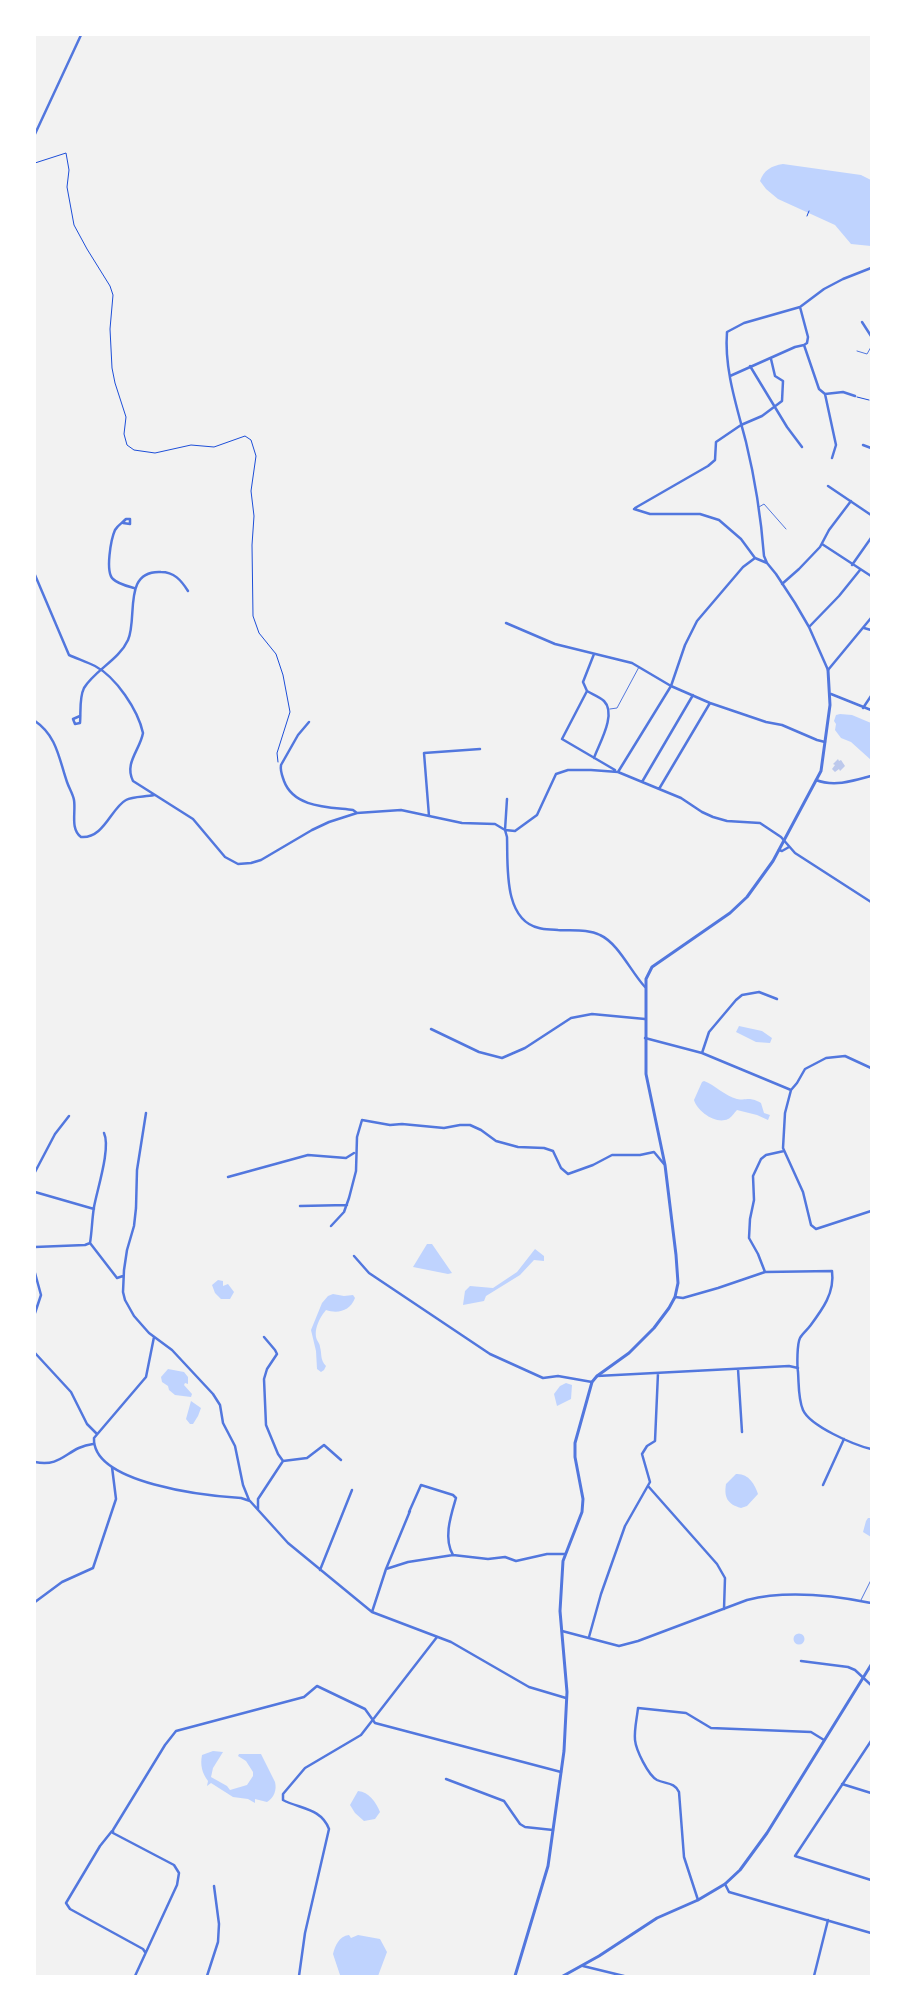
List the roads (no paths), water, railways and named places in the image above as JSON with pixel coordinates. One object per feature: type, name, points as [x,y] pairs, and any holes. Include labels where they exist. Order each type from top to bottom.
[{"type":"street","points":[[35,134],[81,35]]},
{"type":"street","points":[[515,1976],[525,1938],[544,1884],[566,1729],[561,1595],[565,1554],[576,1531],[582,1512],[583,1499],[575,1457],[575,1443],[592,1382],[597,1376],[642,1342],[669,1308],[675,1296],[678,1283],[665,1165],[646,1074],[646,979],[652,967],[730,913],[747,897],[779,850],[824,761],[831,694],[828,670],[809,627],[767,564],[764,556],[759,507],[730,376],[726,343],[727,332],[744,323],[800,307],[836,282],[871,268]]},
{"type":"street","points":[[730,376],[796,347],[804,346],[807,343],[808,336],[800,307]]},
{"type":"street","points":[[862,322],[871,336]]},
{"type":"street","points":[[804,346],[819,388],[825,394],[836,445],[832,458]]},
{"type":"street","points":[[767,564],[755,558],[741,539],[718,520],[708,516],[650,514],[634,508],[708,466],[715,460],[716,442],[741,426],[762,416],[782,401],[782,381],[775,376],[771,359]]},
{"type":"street","points":[[750,366],[787,428],[802,447]]},
{"type":"street","points":[[825,394],[843,392],[854,396]]},
{"type":"street","points":[[864,445],[871,448]]},
{"type":"street","points":[[828,486],[871,514]]},
{"type":"street","points":[[782,584],[822,544],[829,530],[851,501]]},
{"type":"street","points":[[122,523],[117,527],[113,536],[109,569],[110,576],[115,582],[134,588]]},
{"type":"street","points":[[852,565],[871,538]]},
{"type":"street","points":[[822,544],[869,575],[871,571]]},
{"type":"street","points":[[618,772],[671,686],[684,645],[697,622],[744,567],[755,558]]},
{"type":"street","points":[[809,627],[839,596],[860,570]]},
{"type":"street","points":[[80,716],[84,689],[123,648],[128,640],[134,588],[145,575],[161,572],[175,576],[181,580],[188,591]]},
{"type":"street","points":[[35,575],[69,655],[101,670],[123,693],[135,710],[143,733],[133,756],[130,773],[133,782],[193,820],[224,857],[238,864],[260,860],[318,827],[357,813],[401,810],[462,823],[495,824],[505,830],[515,831],[537,815],[556,774],[568,770],[606,770],[618,772]]},
{"type":"street","points":[[828,670],[871,618]]},
{"type":"street","points":[[506,623],[555,644],[632,663],[671,686],[710,703],[766,722],[782,725],[825,742]]},
{"type":"street","points":[[864,628],[871,630]]},
{"type":"street","points":[[594,654],[583,682],[587,690],[604,702],[609,709],[608,725],[594,758]]},
{"type":"street","points":[[587,690],[562,739],[618,772],[681,798],[713,817],[727,821],[760,823],[784,839],[789,847],[871,902]]},
{"type":"street","points":[[831,694],[871,710]]},
{"type":"street","points":[[642,782],[693,695]]},
{"type":"street","points":[[863,708],[871,696]]},
{"type":"street","points":[[659,789],[710,703]]},
{"type":"street","points":[[35,721],[53,739],[59,754],[74,800],[75,830],[81,837],[87,838],[95,834],[124,801],[154,795]]},
{"type":"street","points":[[308,722],[280,769],[288,789],[299,800],[353,810],[357,813]]},
{"type":"street","points":[[430,816],[424,754],[480,749]]},
{"type":"street","points":[[816,780],[826,784],[871,776]]},
{"type":"street","points":[[507,799],[505,830],[511,898],[520,915],[529,924],[538,928],[591,931],[602,935],[614,946],[645,987]]},
{"type":"street","points":[[779,850],[782,851],[789,847]]},
{"type":"street","points":[[702,1053],[709,1032],[742,995],[759,992],[777,999]]},
{"type":"street","points":[[431,1029],[479,1052],[502,1058],[525,1048],[572,1018],[592,1014],[645,1019]]},
{"type":"street","points":[[645,1038],[702,1053],[791,1090]]},
{"type":"street","points":[[871,1068],[845,1056],[826,1058],[804,1069],[791,1090],[784,1119],[784,1151],[803,1192],[811,1225],[816,1230],[871,1211]]},
{"type":"street","points":[[146,1112],[136,1170],[134,1226],[127,1250],[123,1276],[125,1300],[134,1316],[154,1337],[172,1350],[213,1394],[220,1405],[223,1423],[235,1446],[243,1485],[250,1501],[288,1543],[378,1616],[451,1642],[529,1687],[566,1698]]},
{"type":"street","points":[[35,1172],[55,1134],[69,1116]]},
{"type":"street","points":[[332,1226],[344,1212],[356,1170],[356,1137],[362,1120],[390,1125],[407,1124],[444,1128],[470,1125],[482,1130],[496,1141],[518,1147],[544,1148],[553,1151],[562,1168],[568,1174],[593,1165],[612,1155],[622,1154],[640,1156],[654,1152],[665,1165]]},
{"type":"street","points":[[104,1133],[106,1138],[106,1154],[94,1209],[90,1243],[117,1278],[123,1276]]},
{"type":"street","points":[[228,1177],[308,1154],[346,1158],[353,1154],[355,1150]]},
{"type":"street","points":[[765,1272],[749,1238],[754,1200],[753,1176],[761,1159],[766,1155],[784,1151]]},
{"type":"street","points":[[35,1192],[94,1209]]},
{"type":"street","points":[[300,1206],[346,1204]]},
{"type":"street","points":[[35,1247],[85,1245],[90,1243]]},
{"type":"street","points":[[354,1256],[369,1273],[490,1354],[543,1378],[558,1376],[592,1382]]},
{"type":"street","points":[[675,1296],[683,1298],[765,1272],[832,1271],[832,1286],[826,1301],[800,1338],[799,1397],[804,1413],[812,1422],[871,1449]]},
{"type":"street","points":[[35,1273],[41,1295],[35,1314]]},
{"type":"street","points":[[154,1337],[146,1377],[97,1434],[93,1444],[104,1460],[112,1467],[131,1476],[172,1490],[241,1498],[250,1501],[258,1499]]},
{"type":"street","points":[[264,1337],[277,1354],[267,1369],[264,1379],[266,1425],[278,1454],[283,1461]]},
{"type":"street","points":[[35,1353],[71,1392],[87,1424],[97,1434]]},
{"type":"street","points":[[597,1376],[789,1366],[798,1368]]},
{"type":"street","points":[[738,1369],[742,1432]]},
{"type":"street","points":[[589,1638],[601,1594],[625,1526],[650,1482],[642,1454],[647,1446],[655,1441],[658,1373]]},
{"type":"street","points":[[822,1485],[844,1438]]},
{"type":"street","points":[[35,1462],[56,1462],[79,1446],[93,1444]]},
{"type":"street","points":[[258,1510],[258,1499],[283,1461],[307,1458],[324,1445],[341,1460]]},
{"type":"street","points":[[35,1602],[62,1582],[93,1568],[116,1499],[112,1467]]},
{"type":"street","points":[[372,1612],[386,1568],[421,1485],[453,1495],[456,1498],[449,1529],[449,1542],[453,1555]]},
{"type":"street","points":[[648,1486],[717,1564],[725,1578],[724,1609]]},
{"type":"street","points":[[320,1570],[352,1490]]},
{"type":"street","points":[[386,1568],[408,1562],[453,1555],[488,1559],[505,1557],[516,1560],[547,1554],[565,1554]]},
{"type":"street","points":[[562,1632],[619,1646],[765,1596],[832,1597],[871,1603]]},
{"type":"street","points":[[299,1976],[300,1962],[329,1829],[321,1817],[311,1810],[283,1800],[283,1794],[305,1768],[361,1735],[437,1637]]},
{"type":"street","points":[[801,1661],[848,1667],[855,1670],[871,1685]]},
{"type":"street","points":[[563,1976],[657,1918],[698,1900],[726,1884],[740,1870],[762,1840],[826,1740],[871,1665]]},
{"type":"street","points":[[145,1952],[143,1949],[70,1909],[66,1903],[100,1846],[113,1830],[165,1745],[176,1731],[304,1697],[317,1686],[365,1710],[375,1723],[560,1772]]},
{"type":"street","points":[[698,1900],[684,1857],[679,1792],[672,1784],[660,1781],[648,1772],[635,1740],[638,1708],[686,1713],[712,1728],[811,1732],[826,1740]]},
{"type":"street","points":[[871,1740],[795,1856],[871,1880]]},
{"type":"street","points":[[446,1779],[504,1801],[520,1824],[525,1827],[553,1830]]},
{"type":"street","points":[[842,1784],[871,1793]]},
{"type":"street","points":[[113,1830],[113,1833],[174,1865],[179,1873],[177,1885],[134,1976]]},
{"type":"street","points":[[726,1884],[729,1892],[871,1933]]},
{"type":"street","points":[[207,1976],[218,1942],[219,1924],[214,1886]]},
{"type":"street","points":[[814,1976],[828,1920]]},
{"type":"street","points":[[582,1966],[624,1976]]},
{"type":"street","points":[[599,1976],[600,1970]]},
{"type":"lane","points":[[857,351],[867,354],[871,347]]},
{"type":"lane","points":[[759,507],[764,504],[786,529]]},
{"type":"lane","points":[[609,709],[617,708],[639,667]]},
{"type":"lane","points":[[861,1601],[871,1580]]},
{"type":"water","points":[[783,164],[861,175],[871,180],[871,246],[851,244],[835,225],[778,199],[766,189],[760,181],[766,171]]},
{"type":"water","points":[[836,715],[852,715],[871,723],[871,760],[851,742],[841,738],[835,730],[836,724],[834,721]]},
{"type":"water","points":[[739,1026],[762,1031],[772,1038],[770,1043],[756,1042],[736,1032]]},
{"type":"water","points":[[704,1081],[733,1098],[748,1099],[761,1103],[764,1113],[770,1115],[768,1120],[737,1110],[729,1118],[723,1120],[713,1119],[708,1116],[699,1108],[694,1100]]},
{"type":"water","points":[[427,1244],[432,1244],[452,1273],[448,1274],[413,1267]]},
{"type":"water","points":[[535,1249],[544,1256],[544,1261],[534,1260],[520,1275],[486,1296],[484,1301],[463,1305],[465,1291],[470,1286],[493,1288],[517,1272]]},
{"type":"water","points":[[218,1280],[223,1281],[223,1286],[228,1284],[234,1292],[230,1299],[221,1299],[215,1293],[212,1285]]},
{"type":"water","points":[[333,1294],[353,1295],[355,1298],[347,1309],[335,1312],[326,1310],[319,1320],[316,1336],[320,1345],[322,1359],[326,1366],[321,1372],[317,1369],[316,1351],[311,1330],[322,1303],[328,1296]]},
{"type":"water","points":[[168,1369],[184,1372],[188,1377],[188,1384],[185,1383],[184,1385],[192,1394],[191,1397],[175,1395],[162,1382],[161,1377]]},
{"type":"water","points":[[566,1383],[572,1385],[571,1399],[557,1406],[554,1394],[560,1386]]},
{"type":"water","points":[[191,1401],[201,1408],[193,1424],[190,1424],[186,1419]]},
{"type":"water","points":[[736,1474],[747,1477],[758,1494],[747,1506],[741,1508],[732,1504],[726,1496],[726,1484]]},
{"type":"water","points":[[868,1518],[871,1518],[871,1537],[863,1532]]},
{"type":"water","points":[[799,1633],[805,1639],[799,1645],[793,1639]]},
{"type":"water","points":[[213,1751],[223,1752],[213,1768],[211,1777],[227,1786],[230,1790],[247,1785],[253,1776],[253,1772],[246,1761],[238,1756],[239,1754],[261,1754],[276,1785],[273,1796],[267,1802],[255,1799],[255,1803],[248,1799],[233,1797],[211,1783],[207,1786],[208,1781],[201,1766],[202,1755]]},
{"type":"water","points":[[358,1791],[372,1798],[380,1812],[375,1819],[364,1821],[355,1813],[350,1805]]},
{"type":"water","points":[[349,1935],[351,1938],[358,1935],[380,1939],[387,1952],[378,1976],[340,1975],[333,1954],[340,1939]]}]
